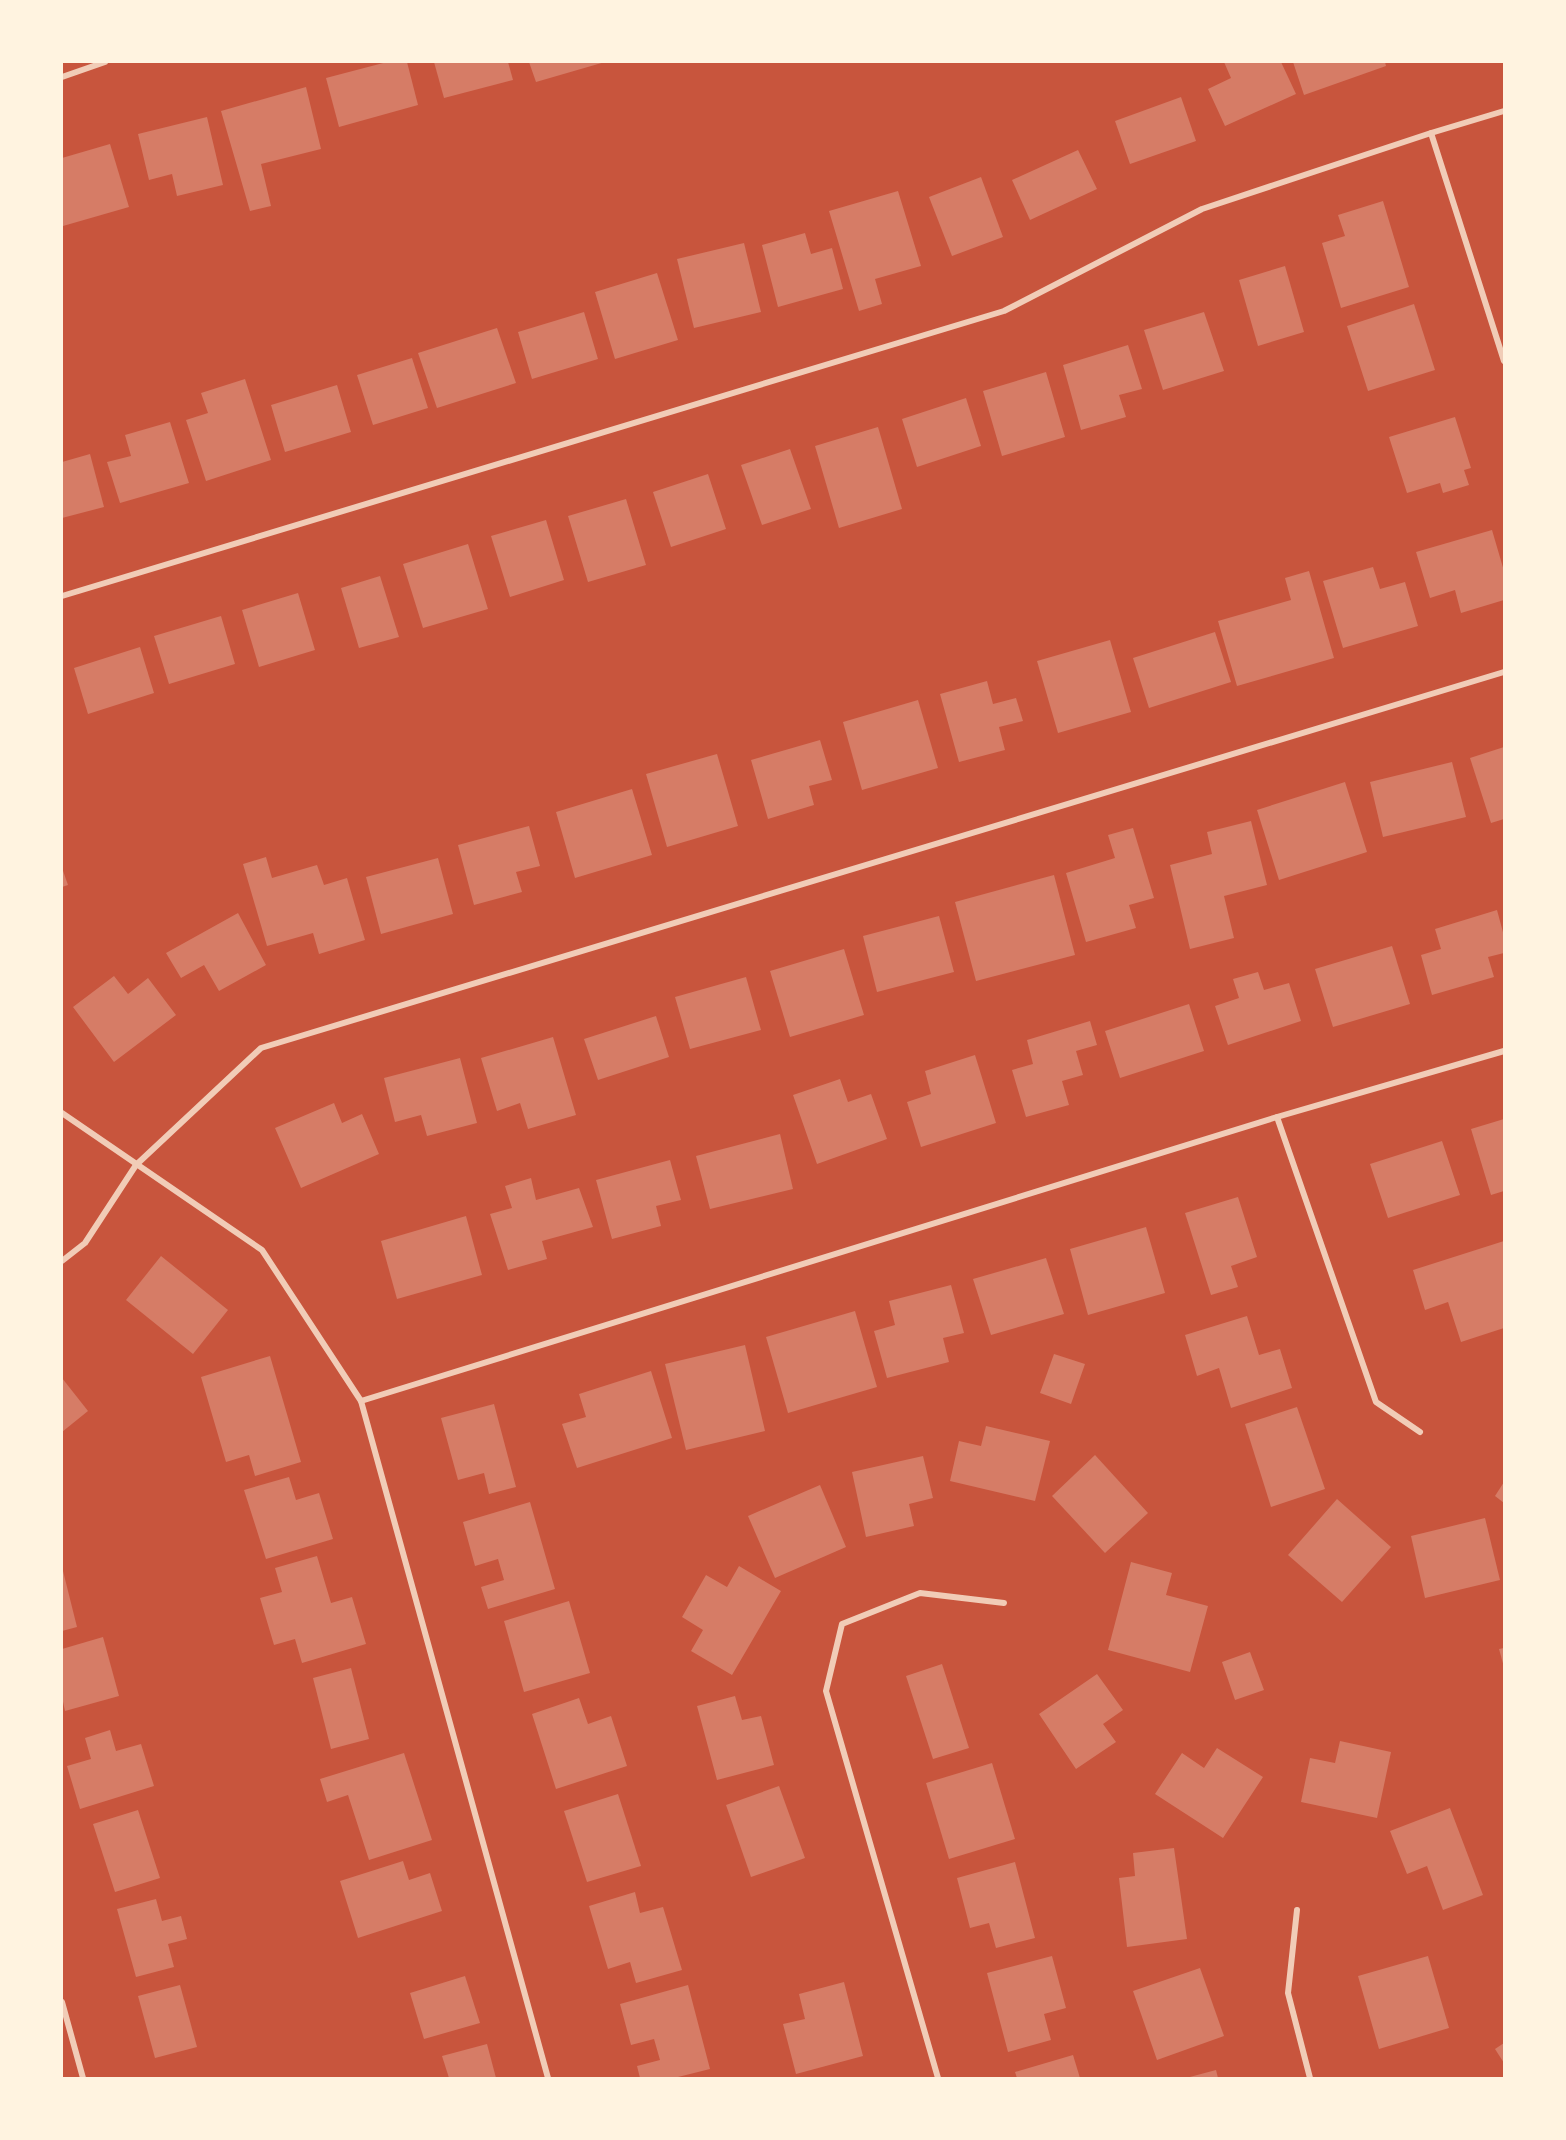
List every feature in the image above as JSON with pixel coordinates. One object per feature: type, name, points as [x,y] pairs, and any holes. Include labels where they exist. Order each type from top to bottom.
[{"type":"street","points":[[62,78],[94,63],[105,62]]},
{"type":"street","points":[[62,596],[1004,311],[1202,209],[1504,111]]},
{"type":"street","points":[[1431,133],[1504,361]]},
{"type":"street","points":[[62,1261],[85,1243],[136,1165],[261,1048],[1504,672]]},
{"type":"street","points":[[361,1401],[1277,1117],[1504,1051]]},
{"type":"street","points":[[62,1113],[262,1250],[361,1401],[548,2079]]},
{"type":"street","points":[[1277,1117],[1377,1402],[1420,1432]]},
{"type":"street","points":[[938,2079],[826,1691],[843,1624],[920,1593],[1005,1604]]},
{"type":"street","points":[[1297,1910],[1288,1994],[1310,2079]]},
{"type":"street","points":[[62,2002],[83,2079]]},
{"type":"building","points":[[387,62],[407,62],[418,105],[339,127],[326,78]]},
{"type":"building","points":[[434,62],[508,62],[513,80],[444,98]]},
{"type":"building","points":[[529,62],[605,62],[536,82]]},
{"type":"building","points":[[1224,62],[1281,62],[1296,94],[1225,126],[1208,89],[1231,78]]},
{"type":"building","points":[[1293,62],[1385,62],[1386,66],[1304,95]]},
{"type":"building","points":[[306,87],[321,149],[261,164],[271,206],[250,211],[221,111]]},
{"type":"building","points":[[1181,97],[1196,141],[1130,164],[1115,121]]},
{"type":"building","points":[[207,117],[223,185],[177,196],[172,174],[149,180],[138,134]]},
{"type":"building","points":[[110,144],[129,207],[63,226],[62,158]]},
{"type":"building","points":[[1078,150],[1097,189],[1030,220],[1012,180]]},
{"type":"building","points":[[981,177],[1003,237],[952,256],[929,197]]},
{"type":"building","points":[[898,191],[921,266],[875,279],[882,304],[859,311],[829,211]]},
{"type":"building","points":[[1383,201],[1409,287],[1341,308],[1322,243],[1345,236],[1338,215]]},
{"type":"building","points":[[805,233],[811,254],[832,248],[843,289],[778,307],[762,245]]},
{"type":"building","points":[[744,243],[761,312],[694,328],[677,259]]},
{"type":"building","points":[[1285,266],[1304,332],[1258,346],[1239,280]]},
{"type":"building","points":[[657,273],[678,340],[615,359],[595,292]]},
{"type":"building","points":[[1414,304],[1435,370],[1368,391],[1347,326]]},
{"type":"building","points":[[584,312],[598,359],[532,379],[518,332]]},
{"type":"building","points":[[1204,312],[1224,371],[1163,390],[1144,330]]},
{"type":"building","points":[[497,328],[516,383],[437,408],[418,353]]},
{"type":"building","points":[[1128,345],[1142,389],[1119,395],[1126,417],[1081,430],[1063,365]]},
{"type":"building","points":[[412,358],[428,408],[373,425],[357,375]]},
{"type":"building","points":[[1046,372],[1065,437],[1002,456],[983,391]]},
{"type":"building","points":[[245,379],[271,460],[206,481],[186,420],[208,413],[201,393]]},
{"type":"building","points":[[337,385],[351,432],[285,452],[271,405]]},
{"type":"building","points":[[966,398],[981,446],[917,467],[902,419]]},
{"type":"building","points":[[1455,417],[1471,468],[1464,470],[1469,485],[1443,493],[1440,483],[1407,493],[1389,437]]},
{"type":"building","points":[[170,422],[189,483],[120,503],[107,462],[131,456],[125,435]]},
{"type":"building","points":[[878,427],[902,509],[839,528],[815,446]]},
{"type":"building","points":[[790,449],[811,509],[762,525],[741,465]]},
{"type":"building","points":[[90,454],[104,507],[62,518],[62,462]]},
{"type":"building","points":[[708,474],[726,529],[671,547],[653,492]]},
{"type":"building","points":[[626,499],[646,565],[588,582],[568,516]]},
{"type":"building","points":[[546,520],[564,580],[510,597],[491,536]]},
{"type":"building","points":[[1492,530],[1504,571],[1504,600],[1461,613],[1455,590],[1430,598],[1416,552]]},
{"type":"building","points":[[468,544],[488,609],[423,628],[403,564]]},
{"type":"building","points":[[1373,567],[1380,589],[1405,582],[1418,626],[1343,648],[1323,581]]},
{"type":"building","points":[[1309,571],[1334,658],[1237,686],[1218,621],[1291,600],[1285,578]]},
{"type":"building","points":[[380,576],[399,637],[359,648],[341,588]]},
{"type":"building","points":[[298,593],[315,650],[259,667],[242,610]]},
{"type":"building","points":[[221,616],[235,664],[169,684],[154,636]]},
{"type":"building","points":[[1215,632],[1231,682],[1149,708],[1133,658]]},
{"type":"building","points":[[1110,640],[1131,712],[1058,733],[1037,661]]},
{"type":"building","points":[[140,647],[154,693],[88,714],[74,668]]},
{"type":"building","points":[[987,681],[993,704],[1016,698],[1023,721],[999,727],[1005,750],[959,762],[940,694]]},
{"type":"building","points":[[918,700],[938,768],[862,790],[843,722]]},
{"type":"building","points":[[820,740],[832,780],[809,786],[814,805],[768,819],[751,760]]},
{"type":"building","points":[[1504,747],[1504,819],[1491,823],[1470,758]]},
{"type":"building","points":[[717,754],[738,826],[667,847],[646,774]]},
{"type":"building","points":[[1452,762],[1466,817],[1383,837],[1370,782]]},
{"type":"building","points":[[1345,782],[1367,852],[1279,880],[1257,810]]},
{"type":"building","points":[[632,789],[652,855],[575,878],[556,812]]},
{"type":"building","points":[[1251,821],[1267,885],[1224,896],[1234,938],[1190,949],[1170,865],[1212,854],[1207,832]]},
{"type":"building","points":[[529,826],[540,866],[516,872],[522,892],[474,905],[458,845]]},
{"type":"building","points":[[1133,828],[1154,898],[1129,905],[1136,928],[1086,942],[1066,873],[1115,858],[1108,835]]},
{"type":"building","points":[[266,857],[272,878],[317,865],[324,885],[347,878],[365,940],[319,954],[313,933],[267,946],[243,864]]},
{"type":"building","points":[[438,858],[453,914],[381,934],[366,877]]},
{"type":"building","points":[[62,868],[68,885],[62,887]]},
{"type":"building","points":[[1054,875],[1075,955],[976,981],[955,902]]},
{"type":"building","points":[[1497,910],[1504,936],[1504,953],[1488,957],[1494,977],[1432,995],[1421,955],[1441,949],[1435,929]]},
{"type":"building","points":[[238,913],[266,965],[219,991],[204,965],[181,978],[166,953]]},
{"type":"building","points":[[939,916],[954,972],[877,992],[863,936]]},
{"type":"building","points":[[1392,946],[1410,1004],[1333,1027],[1315,969]]},
{"type":"building","points":[[844,949],[864,1015],[790,1037],[770,971]]},
{"type":"building","points":[[1258,972],[1264,990],[1289,983],[1301,1021],[1228,1045],[1215,1006],[1239,998],[1233,979]]},
{"type":"building","points":[[114,976],[128,994],[148,978],[176,1015],[114,1062],[73,1007]]},
{"type":"building","points":[[746,977],[761,1030],[690,1049],[675,997]]},
{"type":"building","points":[[1189,1004],[1204,1051],[1120,1078],[1105,1031]]},
{"type":"building","points":[[656,1016],[669,1057],[598,1080],[584,1039]]},
{"type":"building","points":[[1090,1021],[1097,1045],[1076,1051],[1083,1075],[1062,1081],[1069,1105],[1026,1117],[1012,1070],[1033,1064],[1027,1040]]},
{"type":"building","points":[[553,1037],[576,1115],[528,1129],[520,1103],[497,1111],[481,1058]]},
{"type":"building","points":[[975,1055],[996,1123],[921,1147],[907,1102],[931,1094],[925,1071]]},
{"type":"building","points":[[460,1058],[477,1123],[427,1136],[421,1115],[395,1122],[384,1078]]},
{"type":"building","points":[[840,1079],[848,1102],[871,1094],[887,1139],[817,1164],[793,1095]]},
{"type":"building","points":[[334,1103],[342,1123],[362,1114],[379,1154],[301,1188],[275,1128]]},
{"type":"building","points":[[1504,1119],[1504,1191],[1491,1195],[1471,1129]]},
{"type":"building","points":[[780,1134],[793,1189],[710,1209],[696,1156]]},
{"type":"building","points":[[1442,1141],[1460,1195],[1388,1218],[1370,1164]]},
{"type":"building","points":[[670,1160],[681,1200],[656,1206],[661,1226],[612,1239],[596,1180]]},
{"type":"building","points":[[531,1178],[536,1200],[579,1188],[593,1227],[542,1241],[547,1259],[508,1270],[490,1214],[512,1208],[505,1186]]},
{"type":"building","points":[[1238,1197],[1257,1257],[1231,1266],[1238,1287],[1211,1295],[1185,1213]]},
{"type":"building","points":[[466,1216],[482,1275],[397,1299],[381,1241]]},
{"type":"building","points":[[1146,1227],[1165,1293],[1088,1315],[1070,1249]]},
{"type":"building","points":[[1504,1241],[1504,1328],[1461,1342],[1448,1302],[1425,1310],[1413,1270]]},
{"type":"building","points":[[161,1256],[228,1310],[193,1354],[126,1300]]},
{"type":"building","points":[[1046,1258],[1064,1314],[991,1335],[973,1279]]},
{"type":"building","points":[[951,1285],[964,1333],[943,1338],[949,1362],[887,1378],[874,1331],[895,1325],[889,1301]]},
{"type":"building","points":[[855,1311],[877,1387],[788,1413],[766,1337]]},
{"type":"building","points":[[1247,1316],[1259,1355],[1280,1349],[1292,1388],[1231,1408],[1219,1368],[1197,1376],[1185,1335]]},
{"type":"building","points":[[745,1345],[765,1431],[686,1450],[665,1364]]},
{"type":"building","points":[[1054,1354],[1085,1364],[1071,1404],[1040,1393]]},
{"type":"building","points":[[270,1356],[301,1462],[255,1476],[249,1455],[226,1462],[201,1377]]},
{"type":"building","points":[[651,1371],[672,1438],[577,1468],[562,1424],[586,1417],[579,1394]]},
{"type":"building","points":[[62,1378],[88,1411],[62,1432]]},
{"type":"building","points":[[494,1404],[516,1487],[489,1494],[484,1473],[458,1480],[441,1418]]},
{"type":"building","points":[[1297,1407],[1325,1489],[1271,1507],[1245,1424]]},
{"type":"building","points":[[986,1426],[1050,1441],[1035,1501],[950,1481],[959,1441],[981,1446]]},
{"type":"building","points":[[1095,1455],[1148,1513],[1105,1553],[1052,1496]]},
{"type":"building","points":[[923,1456],[933,1498],[909,1504],[914,1526],[866,1537],[852,1472]]},
{"type":"building","points":[[289,1477],[296,1500],[319,1493],[333,1539],[266,1559],[244,1490]]},
{"type":"building","points":[[1504,1482],[1504,1503],[1495,1496]]},
{"type":"building","points":[[820,1485],[846,1547],[775,1578],[748,1516]]},
{"type":"building","points":[[1337,1499],[1391,1547],[1342,1602],[1288,1555]]},
{"type":"building","points":[[530,1502],[555,1589],[488,1609],[481,1587],[504,1580],[498,1559],[475,1566],[463,1522]]},
{"type":"building","points":[[1485,1518],[1500,1580],[1425,1598],[1411,1536]]},
{"type":"building","points":[[317,1556],[331,1603],[352,1597],[366,1644],[302,1663],[295,1639],[274,1645],[260,1598],[282,1592],[275,1568]]},
{"type":"building","points":[[1131,1562],[1172,1573],[1166,1595],[1208,1606],[1190,1672],[1108,1650]]},
{"type":"building","points":[[739,1566],[781,1591],[732,1675],[691,1651],[703,1630],[682,1617],[706,1575],[727,1587]]},
{"type":"building","points":[[62,1567],[77,1627],[62,1631]]},
{"type":"building","points":[[569,1601],[590,1673],[524,1692],[504,1621]]},
{"type":"building","points":[[103,1637],[119,1696],[65,1711],[62,1697],[62,1649]]},
{"type":"building","points":[[1504,1648],[1504,1667],[1499,1649]]},
{"type":"building","points":[[1250,1652],[1264,1690],[1235,1700],[1222,1662]]},
{"type":"building","points":[[942,1664],[969,1748],[933,1759],[906,1676]]},
{"type":"building","points":[[351,1668],[369,1739],[331,1749],[313,1678]]},
{"type":"building","points":[[1097,1674],[1123,1710],[1103,1724],[1116,1742],[1076,1769],[1039,1714]]},
{"type":"building","points":[[735,1696],[742,1720],[761,1716],[774,1765],[717,1780],[697,1706]]},
{"type":"building","points":[[579,1698],[588,1724],[611,1716],[627,1766],[556,1789],[532,1714]]},
{"type":"building","points":[[110,1730],[116,1751],[141,1744],[154,1786],[80,1809],[67,1766],[91,1759],[85,1738]]},
{"type":"building","points":[[1340,1741],[1391,1752],[1377,1818],[1301,1802],[1310,1758],[1335,1763]]},
{"type":"building","points":[[1217,1748],[1263,1777],[1223,1838],[1155,1794],[1182,1753],[1204,1768]]},
{"type":"building","points":[[404,1753],[432,1840],[369,1860],[348,1795],[327,1802],[320,1779]]},
{"type":"building","points":[[992,1763],[1015,1839],[949,1859],[926,1783]]},
{"type":"building","points":[[779,1786],[805,1858],[751,1877],[726,1805]]},
{"type":"building","points":[[618,1794],[641,1866],[587,1882],[564,1811]]},
{"type":"building","points":[[1450,1808],[1483,1895],[1443,1910],[1427,1866],[1407,1874],[1390,1831]]},
{"type":"building","points":[[138,1810],[160,1878],[115,1892],[93,1824]]},
{"type":"building","points":[[1174,1848],[1187,1939],[1127,1947],[1119,1878],[1135,1876],[1133,1853]]},
{"type":"building","points":[[403,1861],[409,1880],[430,1873],[442,1911],[358,1938],[340,1881]]},
{"type":"building","points":[[1015,1862],[1035,1938],[996,1948],[989,1923],[970,1928],[957,1878]]},
{"type":"building","points":[[635,1892],[640,1913],[663,1907],[682,1970],[636,1983],[630,1962],[608,1969],[589,1906]]},
{"type":"building","points":[[156,1899],[162,1921],[181,1916],[187,1939],[168,1944],[174,1967],[136,1977],[117,1909]]},
{"type":"building","points":[[1052,1956],[1066,2008],[1044,2014],[1051,2040],[1008,2052],[987,1973]]},
{"type":"building","points":[[1428,1956],[1449,2028],[1379,2049],[1358,1976]]},
{"type":"building","points":[[1200,1968],[1224,2036],[1157,2060],[1133,1991]]},
{"type":"building","points":[[465,1976],[480,2023],[424,2039],[410,1993]]},
{"type":"building","points":[[844,1982],[863,2056],[796,2074],[783,2024],[805,2019],[799,1994]]},
{"type":"building","points":[[180,1985],[197,2047],[155,2058],[138,1996]]},
{"type":"building","points":[[688,1985],[710,2069],[674,2078],[640,2078],[637,2066],[660,2060],[654,2039],[631,2045],[620,2004]]},
{"type":"building","points":[[1504,2043],[1504,2063],[1495,2049]]},
{"type":"building","points":[[487,2044],[496,2078],[449,2078],[442,2056]]},
{"type":"building","points":[[1073,2055],[1080,2078],[1017,2078],[1015,2072]]},
{"type":"building","points":[[1216,2070],[1218,2078],[1186,2078]]}]
